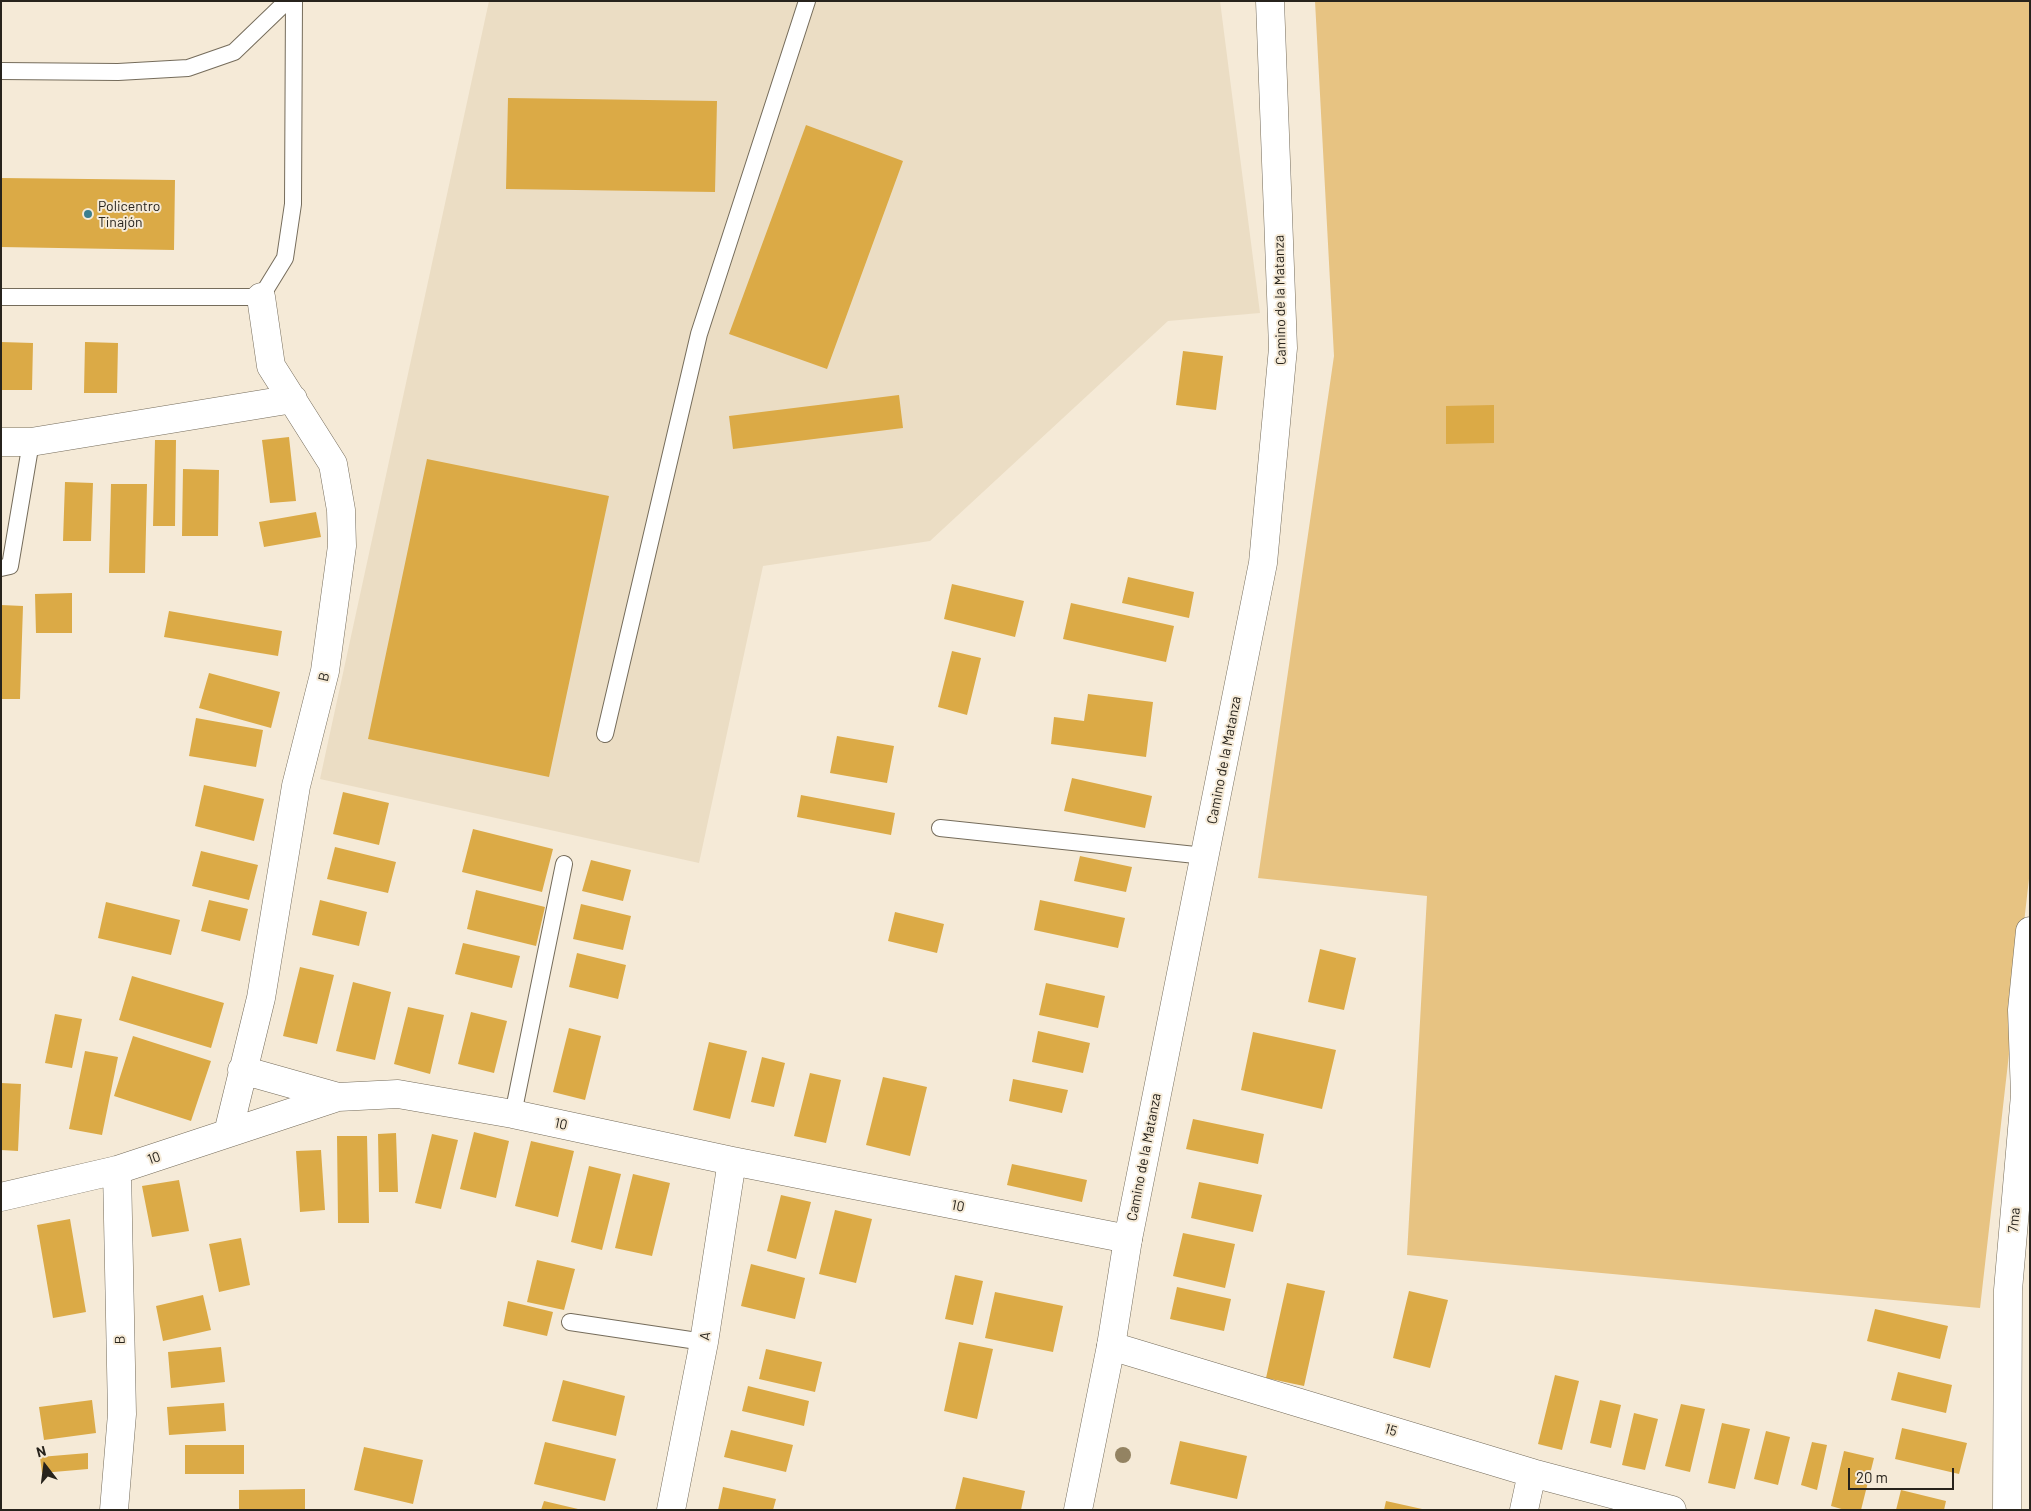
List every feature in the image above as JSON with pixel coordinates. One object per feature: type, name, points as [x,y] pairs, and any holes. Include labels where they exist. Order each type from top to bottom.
[{"type":"street","name":"Camino de la Matanza","points":[[1078,1510],[1111,1346],[1128,1239],[1263,563],[1283,348],[1270,1]]},
{"type":"street","name":"B","points":[[228,1133],[261,998],[296,786],[326,671],[342,546],[341,510],[333,464],[271,366],[261,297]]},
{"type":"street","points":[[1,442],[31,442],[293,399]]},
{"type":"street","name":"7ma","points":[[2007,1510],[2008,1290],[2025,1095],[2022,1010],[2030,931]]},
{"type":"street","points":[[242,1070],[338,1096]]},
{"type":"street","name":"10","points":[[1,1197],[117,1170],[338,1096],[398,1094],[514,1114],[732,1161],[1128,1239]]},
{"type":"street","name":"A","points":[[671,1510],[704,1342],[732,1161]]},
{"type":"street","name":"B","points":[[114,1510],[122,1414],[117,1170]]},
{"type":"street","name":"15","points":[[1111,1346],[1532,1473],[1672,1510]]},
{"type":"street","points":[[1524,1510],[1532,1473]]},
{"type":"lane","points":[[1,71],[118,72],[188,68],[234,52],[287,1]]},
{"type":"lane","points":[[1,296],[261,297],[285,258],[293,204],[294,1]]},
{"type":"lane","points":[[605,734],[699,334],[807,1]]},
{"type":"lane","points":[[1,568],[10,566],[31,442]]},
{"type":"lane","points":[[940,828],[1204,856]]},
{"type":"lane","points":[[514,1114],[564,864]]},
{"type":"lane","points":[[570,1322],[704,1342]]},
{"type":"shaded area","points":[[489,1],[1220,1],[1260,313],[1168,321],[930,541],[763,566],[699,863],[320,779]]},
{"type":"shaded area","points":[[1315,1],[2030,1],[2030,870],[1980,1308],[1407,1255],[1427,896],[1258,878],[1334,356]]},
{"type":"building","points":[[508,98],[717,101],[715,192],[506,189]]},
{"type":"building","points":[[806,125],[903,161],[827,369],[729,334]]},
{"type":"building","name":"Policentro Tinajón","points":[[1,178],[175,180],[174,250],[1,247]]},
{"type":"building","points":[[1,342],[33,343],[32,390],[1,390]]},
{"type":"building","points":[[85,342],[118,343],[117,393],[84,393]]},
{"type":"building","points":[[1183,351],[1223,356],[1216,410],[1176,405]]},
{"type":"building","points":[[899,395],[903,428],[733,449],[729,416]]},
{"type":"building","points":[[1494,405],[1494,443],[1446,444],[1446,406]]},
{"type":"building","points":[[289,437],[296,501],[270,503],[262,440]]},
{"type":"building","points":[[155,440],[176,440],[175,526],[153,526]]},
{"type":"building","points":[[427,459],[609,496],[549,777],[368,739]]},
{"type":"building","points":[[183,469],[219,470],[218,536],[182,536]]},
{"type":"building","points":[[65,482],[93,483],[91,541],[63,541]]},
{"type":"building","points":[[111,484],[147,484],[145,573],[109,573]]},
{"type":"building","points":[[316,512],[321,537],[264,547],[259,522]]},
{"type":"building","points":[[1128,577],[1194,592],[1189,618],[1122,603]]},
{"type":"building","points":[[952,584],[1024,601],[1015,637],[944,619]]},
{"type":"building","points":[[72,593],[72,633],[36,633],[35,594]]},
{"type":"building","points":[[1071,603],[1174,626],[1166,662],[1063,639]]},
{"type":"building","points":[[1,605],[23,606],[20,699],[1,699]]},
{"type":"building","points":[[169,611],[282,631],[278,656],[164,637]]},
{"type":"building","points":[[952,651],[981,658],[967,715],[938,707]]},
{"type":"building","points":[[209,673],[280,692],[271,728],[199,708]]},
{"type":"building","points":[[1088,694],[1153,702],[1146,757],[1051,744],[1054,717],[1084,721]]},
{"type":"building","points":[[196,718],[263,730],[256,767],[189,756]]},
{"type":"building","points":[[837,736],[894,746],[887,783],[830,773]]},
{"type":"building","points":[[1072,778],[1152,796],[1145,828],[1064,811]]},
{"type":"building","points":[[204,785],[264,799],[254,841],[195,826]]},
{"type":"building","points":[[343,792],[389,803],[379,845],[333,834]]},
{"type":"building","points":[[801,795],[895,813],[891,835],[797,817]]},
{"type":"building","points":[[473,829],[553,849],[542,892],[462,872]]},
{"type":"building","points":[[335,847],[396,862],[388,893],[327,879]]},
{"type":"building","points":[[201,851],[258,865],[249,900],[192,886]]},
{"type":"building","points":[[1080,856],[1132,867],[1126,892],[1074,881]]},
{"type":"building","points":[[591,860],[631,870],[623,901],[582,891]]},
{"type":"building","points":[[476,890],[545,907],[536,946],[467,929]]},
{"type":"building","points":[[209,900],[248,909],[240,941],[201,931]]},
{"type":"building","points":[[320,900],[367,912],[359,946],[312,935]]},
{"type":"building","points":[[1040,900],[1125,918],[1118,948],[1034,930]]},
{"type":"building","points":[[106,902],[180,920],[171,955],[98,938]]},
{"type":"building","points":[[581,904],[631,916],[623,950],[573,939]]},
{"type":"building","points":[[895,912],[944,924],[937,953],[888,941]]},
{"type":"building","points":[[463,943],[520,956],[512,988],[455,974]]},
{"type":"building","points":[[1320,949],[1356,958],[1344,1010],[1308,1002]]},
{"type":"building","points":[[577,953],[626,965],[618,999],[569,987]]},
{"type":"building","points":[[300,967],[334,975],[317,1044],[283,1036]]},
{"type":"building","points":[[132,976],[224,1003],[211,1048],[119,1020]]},
{"type":"building","points":[[353,982],[391,992],[375,1060],[336,1051]]},
{"type":"building","points":[[1046,983],[1105,996],[1098,1028],[1039,1015]]},
{"type":"building","points":[[408,1007],[444,1015],[430,1074],[394,1064]]},
{"type":"building","points":[[471,1012],[507,1021],[494,1073],[458,1064]]},
{"type":"building","points":[[55,1014],[82,1019],[72,1068],[45,1063]]},
{"type":"building","points":[[569,1028],[601,1036],[585,1100],[553,1092]]},
{"type":"building","points":[[1038,1031],[1090,1043],[1083,1073],[1032,1062]]},
{"type":"building","points":[[1253,1032],[1336,1050],[1322,1109],[1241,1090]]},
{"type":"building","points":[[133,1036],[211,1061],[191,1121],[114,1096]]},
{"type":"building","points":[[709,1042],[747,1051],[730,1119],[693,1110]]},
{"type":"building","points":[[85,1051],[118,1057],[102,1135],[69,1129]]},
{"type":"building","points":[[762,1057],[785,1063],[774,1107],[751,1102]]},
{"type":"building","points":[[810,1073],[841,1080],[826,1143],[794,1136]]},
{"type":"building","points":[[883,1077],[927,1087],[910,1156],[866,1145]]},
{"type":"building","points":[[1013,1079],[1068,1090],[1062,1113],[1009,1101]]},
{"type":"building","points":[[1,1083],[21,1084],[18,1151],[1,1150]]},
{"type":"building","points":[[1193,1119],[1264,1134],[1258,1164],[1186,1149]]},
{"type":"building","points":[[474,1132],[509,1141],[496,1198],[460,1189]]},
{"type":"building","points":[[396,1133],[398,1192],[379,1192],[378,1134]]},
{"type":"building","points":[[432,1134],[458,1140],[441,1209],[415,1203]]},
{"type":"building","points":[[337,1136],[367,1136],[369,1223],[338,1223]]},
{"type":"building","points":[[531,1141],[574,1151],[558,1217],[515,1206]]},
{"type":"building","points":[[321,1150],[325,1210],[300,1212],[296,1151]]},
{"type":"building","points":[[1012,1164],[1087,1180],[1082,1202],[1007,1185]]},
{"type":"building","points":[[589,1166],[621,1174],[602,1250],[571,1242]]},
{"type":"building","points":[[633,1174],[670,1183],[652,1256],[615,1248]]},
{"type":"building","points":[[179,1180],[189,1231],[152,1237],[142,1186]]},
{"type":"building","points":[[1199,1182],[1262,1195],[1253,1232],[1191,1218]]},
{"type":"building","points":[[781,1195],[811,1202],[796,1259],[767,1251]]},
{"type":"building","points":[[835,1210],[872,1219],[856,1283],[819,1274]]},
{"type":"building","points":[[70,1219],[86,1312],[53,1318],[37,1225]]},
{"type":"building","points":[[1183,1233],[1235,1244],[1225,1288],[1173,1276]]},
{"type":"building","points":[[241,1238],[250,1285],[219,1292],[209,1244]]},
{"type":"building","points":[[537,1260],[575,1269],[564,1310],[527,1302]]},
{"type":"building","points":[[751,1264],[805,1278],[795,1319],[741,1306]]},
{"type":"building","points":[[955,1275],[983,1281],[973,1325],[945,1319]]},
{"type":"building","points":[[1287,1283],[1325,1291],[1304,1386],[1266,1378]]},
{"type":"building","points":[[1177,1287],[1231,1299],[1224,1331],[1170,1319]]},
{"type":"building","points":[[1409,1291],[1448,1300],[1430,1368],[1393,1358]]},
{"type":"building","points":[[995,1292],[1063,1306],[1053,1352],[985,1338]]},
{"type":"building","points":[[203,1295],[211,1330],[163,1341],[156,1306]]},
{"type":"building","points":[[508,1301],[553,1312],[547,1336],[503,1326]]},
{"type":"building","points":[[1875,1309],[1948,1326],[1940,1359],[1867,1341]]},
{"type":"building","points":[[959,1342],[993,1349],[977,1419],[944,1411]]},
{"type":"building","points":[[221,1347],[225,1382],[171,1388],[168,1352]]},
{"type":"building","points":[[766,1349],[822,1362],[815,1392],[759,1379]]},
{"type":"building","points":[[1898,1372],[1952,1385],[1946,1413],[1891,1400]]},
{"type":"building","points":[[1555,1375],[1579,1381],[1562,1450],[1538,1444]]},
{"type":"building","points":[[563,1380],[625,1396],[616,1436],[552,1421]]},
{"type":"building","points":[[748,1386],[809,1401],[804,1426],[742,1411]]},
{"type":"building","points":[[92,1400],[96,1433],[44,1440],[39,1407]]},
{"type":"building","points":[[1600,1400],[1621,1405],[1611,1448],[1590,1443]]},
{"type":"building","points":[[224,1403],[226,1431],[169,1435],[167,1407]]},
{"type":"building","points":[[1681,1404],[1705,1409],[1690,1472],[1665,1466]]},
{"type":"building","points":[[1634,1413],[1658,1419],[1645,1470],[1622,1465]]},
{"type":"building","points":[[1722,1423],[1750,1429],[1735,1489],[1708,1483]]},
{"type":"building","points":[[1902,1428],[1967,1443],[1959,1474],[1895,1459]]},
{"type":"building","points":[[731,1430],[793,1445],[786,1472],[724,1457]]},
{"type":"building","points":[[1766,1431],[1790,1437],[1778,1485],[1754,1479]]},
{"type":"building","points":[[1180,1441],[1247,1456],[1237,1499],[1170,1484]]},
{"type":"building","points":[[545,1442],[616,1459],[605,1501],[534,1484]]},
{"type":"building","points":[[1812,1442],[1827,1445],[1817,1490],[1801,1485]]},
{"type":"building","points":[[185,1445],[244,1445],[244,1474],[185,1474]]},
{"type":"building","points":[[364,1447],[423,1460],[413,1504],[354,1490]]},
{"type":"building","points":[[1844,1451],[1874,1458],[1861,1510],[1845,1510],[1831,1506]]},
{"type":"building","points":[[88,1453],[88,1469],[42,1473],[40,1457]]},
{"type":"building","points":[[963,1477],[1025,1491],[1021,1510],[955,1510]]},
{"type":"building","points":[[723,1487],[776,1499],[773,1510],[718,1510]]},
{"type":"building","points":[[305,1489],[305,1510],[239,1510],[239,1490]]},
{"type":"building","points":[[1901,1490],[1946,1501],[1944,1510],[1896,1510]]},
{"type":"building","points":[[544,1501],[578,1509],[578,1510],[541,1510]]},
{"type":"building","points":[[1386,1501],[1422,1509],[1422,1510],[1384,1510]]},
{"type":"place","name":"Policentro Tinajón","points":[[88,214]]}]
